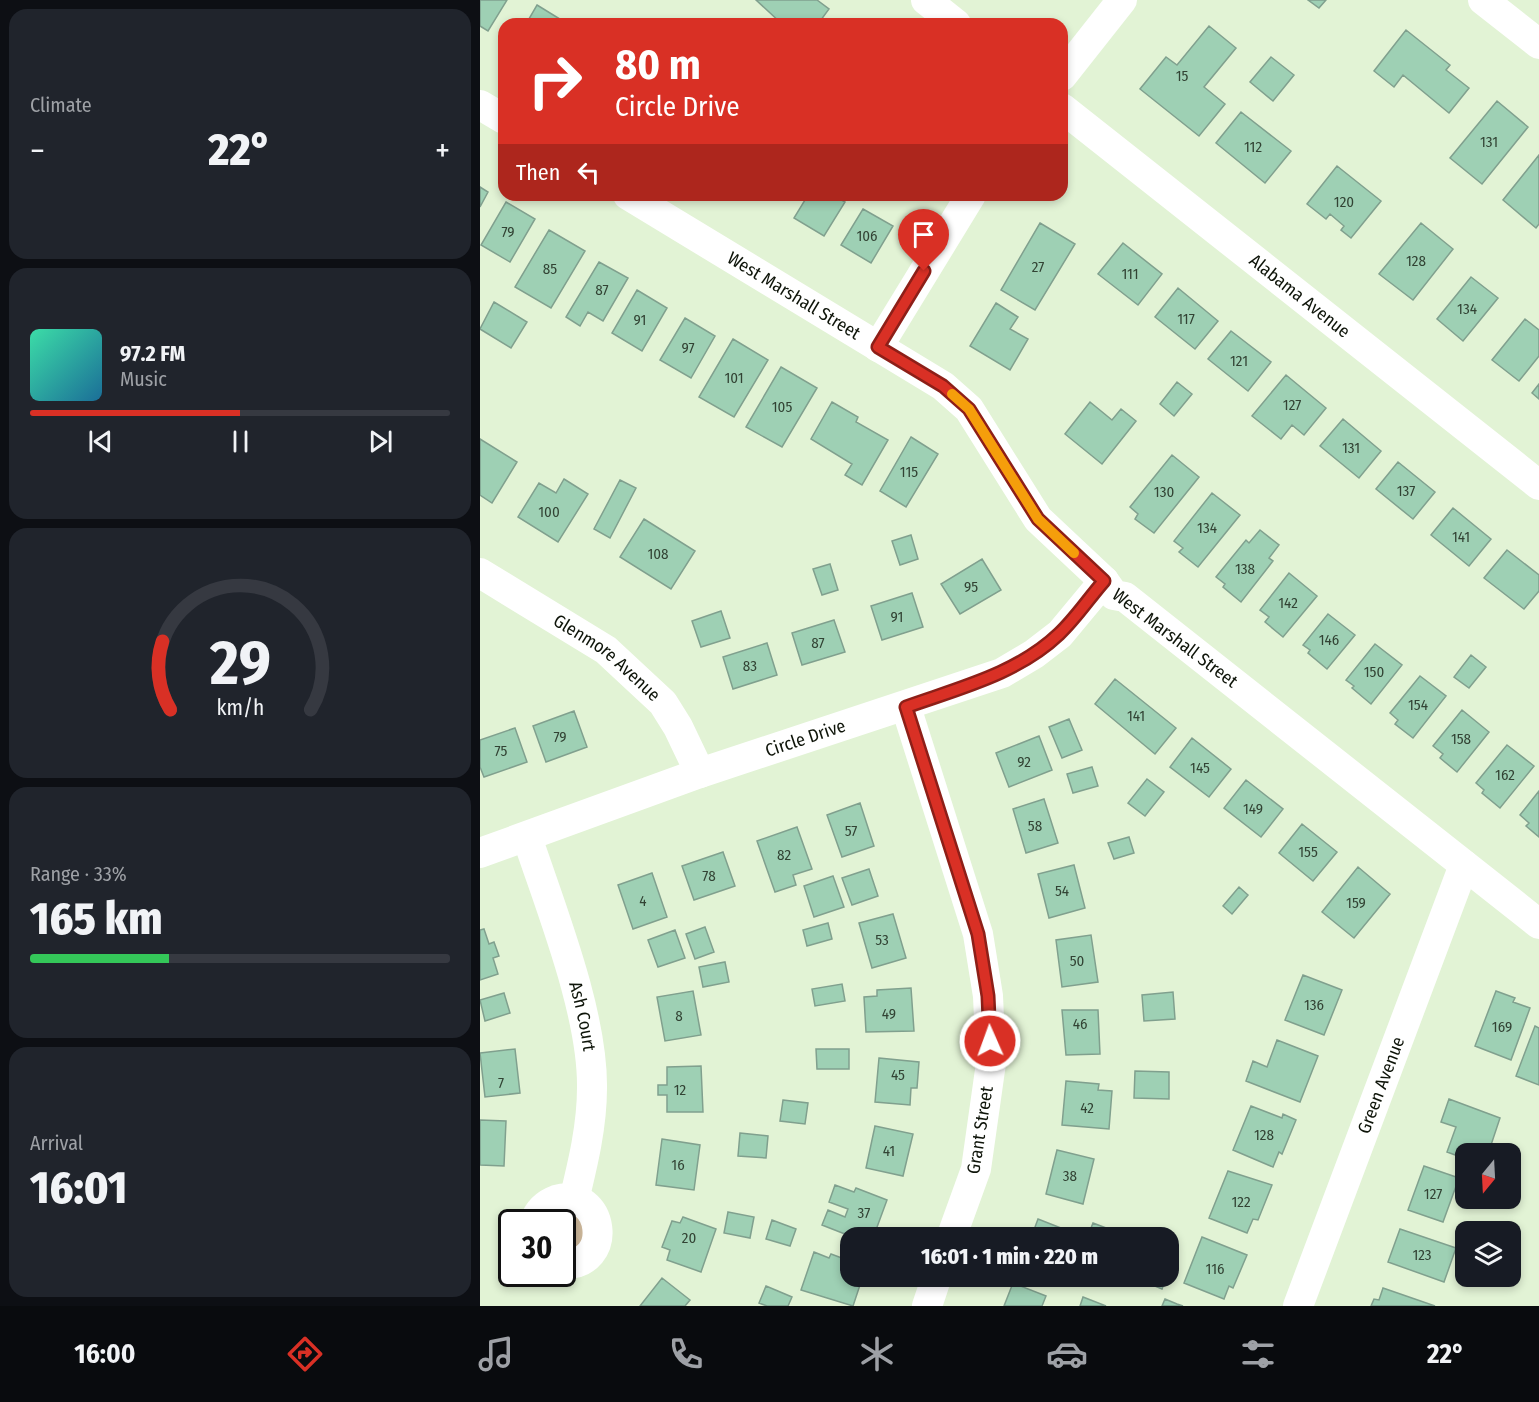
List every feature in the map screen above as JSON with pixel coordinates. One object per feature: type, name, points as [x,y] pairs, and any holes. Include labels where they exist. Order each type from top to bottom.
[{"type":"street","points":[[926,0],[948,18]]},
{"type":"street","points":[[1068,68],[1122,0]]},
{"type":"street","points":[[1483,0],[1539,44]]},
{"type":"street","points":[[480,105],[498,116]]},
{"type":"street","name":"Alabama Avenue","points":[[1068,113],[1539,485]]},
{"type":"street","name":"West Marshall Street","points":[[638,201],[943,386],[969,409],[1038,519],[1104,581],[1114,595],[1125,597],[1539,924]]},
{"type":"street","points":[[878,347],[967,201]]},
{"type":"street","name":"Glenmore Avenue","points":[[480,573],[606,650],[663,703],[678,727],[700,773]]},
{"type":"street","name":"Circle Drive","points":[[480,852],[700,773],[906,707],[1002,673],[1034,654],[1060,634],[1104,581]]},
{"type":"street","name":"Grant Street","points":[[906,707],[978,934],[988,996],[991,1063],[976,1170],[955,1227]]},
{"type":"street","name":"Ash Court","points":[[527,837],[584,1019],[592,1086],[588,1143],[574,1200]]},
{"type":"street","name":"Green Avenue","points":[[1298,1306],[1464,865]]},
{"type":"street","points":[[542,1209],[544,1206],[563,1199],[585,1204],[593,1213],[599,1234],[590,1255],[576,1262]]},
{"type":"street","points":[[927,1306],[933,1287]]},
{"type":"shaded area","points":[[576,1216],[592,1234],[576,1247]]},
{"type":"building","points":[[480,0],[507,0],[488,31],[480,26]]},
{"type":"building","points":[[756,0],[817,0],[829,9],[822,18],[776,18]]},
{"type":"building","points":[[1308,0],[1326,0],[1319,8]]},
{"type":"building","points":[[537,5],[558,18],[529,18]]},
{"type":"building","points":[[1209,26],[1236,48],[1204,87],[1225,104],[1199,136],[1140,89],[1166,57],[1177,65]]},
{"type":"building","points":[[1406,30],[1450,65],[1446,70],[1469,88],[1449,113],[1403,75],[1394,87],[1374,71]]},
{"type":"building","points":[[1271,57],[1294,75],[1273,101],[1250,82]]},
{"type":"building","points":[[1497,101],[1528,127],[1482,184],[1450,158]]},
{"type":"building","points":[[1241,112],[1291,151],[1265,183],[1216,143]]},
{"type":"building","points":[[1539,155],[1539,224],[1536,228],[1503,200]]},
{"type":"building","points":[[1337,166],[1381,201],[1351,238],[1341,230],[1344,226],[1330,214],[1326,219],[1307,204]]},
{"type":"building","points":[[480,187],[488,192],[480,207]]},
{"type":"building","points":[[804,201],[845,202],[824,236],[794,218]]},
{"type":"building","points":[[506,202],[535,219],[510,262],[481,245]]},
{"type":"building","points":[[863,209],[893,226],[871,263],[841,245]]},
{"type":"building","points":[[1040,223],[1075,244],[1035,310],[1001,290]]},
{"type":"building","points":[[1421,223],[1453,249],[1413,300],[1379,274]]},
{"type":"building","points":[[549,230],[585,251],[551,308],[515,287]]},
{"type":"building","points":[[1123,243],[1162,274],[1138,305],[1098,274]]},
{"type":"building","points":[[599,262],[628,278],[603,321],[588,312],[580,326],[566,317]]},
{"type":"building","points":[[1471,277],[1498,298],[1463,341],[1437,319]]},
{"type":"building","points":[[1178,288],[1218,321],[1195,349],[1155,317]]},
{"type":"building","points":[[637,290],[667,308],[642,351],[612,333]]},
{"type":"building","points":[[494,302],[527,322],[511,348],[480,329]]},
{"type":"building","points":[[996,303],[1018,317],[1010,329],[1028,339],[1010,370],[970,346]]},
{"type":"building","points":[[685,318],[715,336],[691,378],[660,360]]},
{"type":"building","points":[[1525,319],[1539,330],[1539,356],[1519,381],[1492,360]]},
{"type":"building","points":[[1231,331],[1271,362],[1248,391],[1208,359]]},
{"type":"building","points":[[733,339],[768,360],[734,417],[699,397]]},
{"type":"building","points":[[781,367],[817,388],[782,447],[746,427]]},
{"type":"building","points":[[1286,375],[1326,408],[1304,435],[1292,425],[1281,439],[1252,416]]},
{"type":"building","points":[[1177,382],[1192,394],[1174,416],[1160,404]]},
{"type":"building","points":[[1539,384],[1539,399],[1532,393]]},
{"type":"building","points":[[832,402],[858,417],[856,422],[888,440],[862,485],[845,475],[852,464],[811,439]]},
{"type":"building","points":[[1090,402],[1112,420],[1121,409],[1136,421],[1102,464],[1065,434]]},
{"type":"building","points":[[1343,419],[1381,451],[1359,478],[1320,446]]},
{"type":"building","points":[[911,437],[938,454],[906,507],[880,491]]},
{"type":"building","points":[[480,439],[517,462],[492,503],[480,495]]},
{"type":"building","points":[[1172,455],[1199,477],[1154,533],[1135,519],[1138,514],[1130,507]]},
{"type":"building","points":[[1398,462],[1435,492],[1413,519],[1376,489]]},
{"type":"building","points":[[564,479],[588,494],[558,542],[518,517],[539,483],[556,493]]},
{"type":"building","points":[[620,480],[636,488],[610,538],[594,529]]},
{"type":"building","points":[[1212,493],[1240,515],[1198,567],[1179,552],[1183,548],[1174,541]]},
{"type":"building","points":[[1453,508],[1491,539],[1469,566],[1431,535]]},
{"type":"building","points":[[644,519],[695,551],[671,589],[620,557]]},
{"type":"building","points":[[1260,530],[1279,545],[1269,558],[1273,561],[1241,602],[1223,587],[1225,584],[1216,577],[1246,540],[1249,543]]},
{"type":"building","points":[[911,535],[918,559],[900,565],[892,541]]},
{"type":"building","points":[[1507,550],[1539,575],[1539,591],[1524,609],[1484,578]]},
{"type":"building","points":[[982,559],[1001,590],[960,614],[941,584]]},
{"type":"building","points":[[830,564],[838,590],[822,595],[813,569]]},
{"type":"building","points":[[1289,573],[1317,596],[1283,637],[1265,622],[1269,617],[1260,610]]},
{"type":"building","points":[[912,593],[923,627],[882,640],[871,606]]},
{"type":"building","points":[[721,611],[730,638],[701,647],[692,621]]},
{"type":"building","points":[[1328,614],[1355,635],[1327,669],[1308,653],[1310,650],[1303,645]]},
{"type":"building","points":[[834,620],[845,652],[802,665],[792,633]]},
{"type":"building","points":[[767,643],[777,675],[733,689],[723,657]]},
{"type":"building","points":[[1375,644],[1402,665],[1371,704],[1346,680]]},
{"type":"building","points":[[1471,655],[1486,667],[1469,688],[1454,677]]},
{"type":"building","points":[[1420,676],[1446,696],[1413,738],[1395,724],[1398,720],[1390,713]]},
{"type":"building","points":[[1115,679],[1176,728],[1155,754],[1095,704]]},
{"type":"building","points":[[1462,710],[1489,732],[1457,772],[1440,758],[1443,754],[1433,746]]},
{"type":"building","points":[[574,711],[587,747],[546,762],[533,726]]},
{"type":"building","points":[[1069,719],[1082,750],[1062,758],[1049,727]]},
{"type":"building","points":[[515,728],[527,762],[484,777],[480,767],[480,740]]},
{"type":"building","points":[[1039,736],[1052,770],[1009,787],[996,753]]},
{"type":"building","points":[[1192,738],[1231,769],[1209,797],[1170,767]]},
{"type":"building","points":[[1507,745],[1534,766],[1500,808],[1482,793],[1484,790],[1476,783]]},
{"type":"building","points":[[1092,767],[1098,786],[1073,793],[1067,774]]},
{"type":"building","points":[[1147,779],[1164,792],[1145,816],[1128,803]]},
{"type":"building","points":[[1246,780],[1283,809],[1261,837],[1224,808]]},
{"type":"building","points":[[1539,791],[1539,837],[1526,826],[1529,823],[1520,815]]},
{"type":"building","points":[[1044,799],[1058,843],[1026,853],[1013,809]]},
{"type":"building","points":[[860,803],[874,846],[842,857],[827,815]]},
{"type":"building","points":[[1302,824],[1337,852],[1313,881],[1279,853]]},
{"type":"building","points":[[797,827],[812,869],[793,875],[796,885],[775,892],[757,841]]},
{"type":"building","points":[[1129,837],[1134,853],[1114,859],[1108,843]]},
{"type":"building","points":[[723,852],[735,886],[694,900],[682,866]]},
{"type":"building","points":[[1074,865],[1085,908],[1049,918],[1038,874]]},
{"type":"building","points":[[1358,867],[1390,894],[1354,938],[1322,912]]},
{"type":"building","points":[[869,869],[878,896],[852,905],[842,878]]},
{"type":"building","points":[[652,873],[667,917],[633,929],[618,885]]},
{"type":"building","points":[[833,876],[844,907],[814,917],[804,886]]},
{"type":"building","points":[[1239,887],[1248,895],[1232,914],[1223,906]]},
{"type":"building","points":[[893,914],[906,958],[872,968],[859,923]]},
{"type":"building","points":[[828,923],[832,939],[807,946],[803,930]]},
{"type":"building","points":[[705,927],[714,952],[695,959],[686,934]]},
{"type":"building","points":[[484,929],[489,944],[494,942],[499,956],[493,958],[498,974],[480,980],[480,930]]},
{"type":"building","points":[[675,930],[685,958],[658,967],[648,940]]},
{"type":"building","points":[[1091,935],[1098,982],[1062,987],[1056,940]]},
{"type":"building","points":[[725,962],[729,982],[703,987],[699,967]]},
{"type":"building","points":[[1303,975],[1342,990],[1324,1035],[1285,1020]]},
{"type":"building","points":[[842,984],[845,1001],[815,1006],[812,989]]},
{"type":"building","points":[[911,988],[914,1031],[866,1032],[864,997],[877,996],[877,990]]},
{"type":"building","points":[[693,991],[701,1035],[665,1041],[657,997]]},
{"type":"building","points":[[1496,991],[1515,998],[1513,1002],[1530,1008],[1511,1060],[1475,1046]]},
{"type":"building","points":[[1173,992],[1175,1019],[1144,1021],[1142,995]]},
{"type":"building","points":[[504,993],[510,1013],[485,1021],[480,1000]]},
{"type":"building","points":[[1062,1010],[1098,1010],[1100,1054],[1066,1055]]},
{"type":"building","points":[[1535,1026],[1539,1028],[1539,1085],[1516,1076]]},
{"type":"building","points":[[1277,1040],[1318,1056],[1300,1102],[1246,1081],[1253,1061],[1267,1067]]},
{"type":"building","points":[[515,1049],[520,1093],[485,1097],[480,1053]]},
{"type":"building","points":[[816,1049],[849,1049],[849,1069],[817,1069]]},
{"type":"building","points":[[879,1058],[919,1062],[917,1088],[911,1088],[910,1105],[875,1102]]},
{"type":"building","points":[[701,1066],[703,1112],[667,1112],[667,1095],[658,1095],[658,1085],[667,1085],[667,1067]]},
{"type":"building","points":[[1135,1071],[1169,1072],[1169,1099],[1134,1098]]},
{"type":"building","points":[[1066,1081],[1099,1084],[1098,1090],[1112,1091],[1109,1129],[1062,1125]]},
{"type":"building","points":[[1449,1099],[1500,1118],[1492,1143],[1455,1143],[1455,1155],[1447,1152],[1456,1127],[1441,1122]]},
{"type":"building","points":[[783,1100],[808,1103],[805,1124],[780,1121]]},
{"type":"building","points":[[1251,1106],[1282,1118],[1283,1114],[1296,1120],[1282,1154],[1279,1152],[1273,1167],[1233,1150]]},
{"type":"building","points":[[480,1120],[506,1121],[504,1166],[480,1165]]},
{"type":"building","points":[[875,1126],[913,1134],[903,1176],[866,1168]]},
{"type":"building","points":[[740,1133],[768,1136],[766,1158],[738,1156]]},
{"type":"building","points":[[662,1139],[700,1145],[694,1190],[656,1185]]},
{"type":"building","points":[[1057,1150],[1094,1159],[1083,1204],[1046,1194]]},
{"type":"building","points":[[1424,1166],[1455,1177],[1455,1189],[1443,1222],[1408,1210]]},
{"type":"building","points":[[1228,1171],[1272,1185],[1258,1220],[1253,1219],[1247,1233],[1209,1218]]},
{"type":"building","points":[[835,1185],[854,1192],[856,1188],[887,1200],[877,1227],[840,1227],[840,1232],[822,1225],[828,1210],[845,1217],[848,1209],[829,1202]]},
{"type":"building","points":[[728,1212],[754,1217],[750,1238],[724,1233]]},
{"type":"building","points":[[683,1217],[716,1229],[701,1272],[667,1260],[670,1250],[662,1247],[672,1221],[680,1223]]},
{"type":"building","points":[[1038,1219],[1058,1227],[1035,1227]]},
{"type":"building","points":[[772,1220],[796,1229],[790,1246],[766,1239]]},
{"type":"building","points":[[1093,1223],[1104,1227],[1091,1227]]},
{"type":"building","points":[[1400,1229],[1455,1248],[1444,1282],[1388,1262]]},
{"type":"building","points":[[1202,1237],[1247,1255],[1233,1288],[1229,1286],[1224,1299],[1184,1283]]},
{"type":"building","points":[[814,1252],[829,1258],[831,1254],[840,1257],[840,1287],[859,1287],[853,1306],[801,1290]]},
{"type":"building","points":[[662,1278],[690,1300],[685,1306],[640,1306]]},
{"type":"building","points":[[766,1286],[792,1297],[788,1306],[767,1306],[759,1303]]},
{"type":"building","points":[[1011,1287],[1023,1287],[1046,1296],[1042,1306],[1004,1306]]},
{"type":"building","points":[[1383,1288],[1435,1306],[1371,1306],[1374,1299],[1379,1300]]},
{"type":"building","points":[[1083,1297],[1106,1306],[1080,1306]]},
{"type":"building","points":[[1165,1299],[1177,1304],[1183,1306],[1162,1306]]},
{"type":"slow traffic","points":[[952,394],[969,409],[1038,519],[1074,553]]},
{"type":"route","points":[[924,271],[878,347],[943,386],[969,409],[1038,519],[1104,581],[1060,634],[1034,654],[1002,673],[906,707],[978,934],[988,996],[990,1041]]}]
